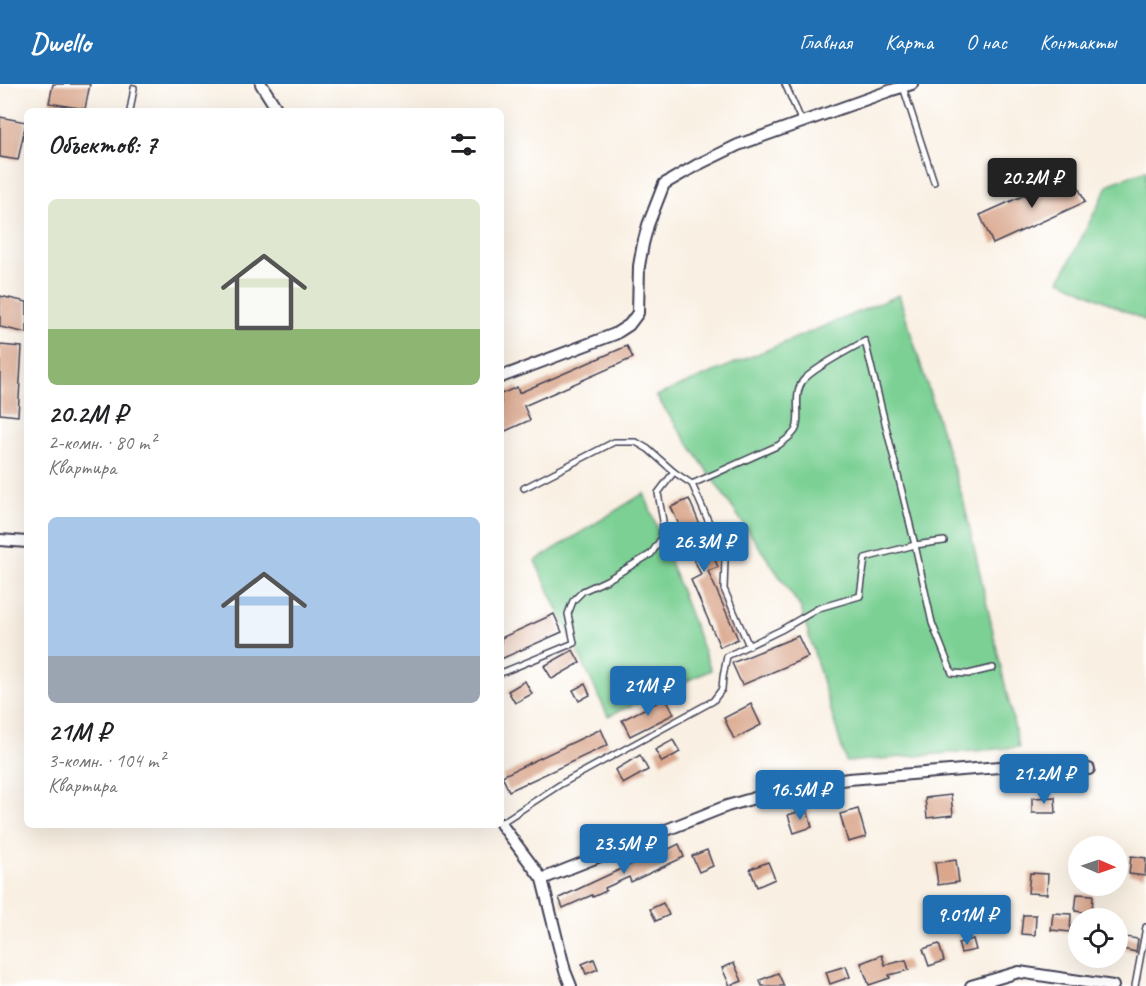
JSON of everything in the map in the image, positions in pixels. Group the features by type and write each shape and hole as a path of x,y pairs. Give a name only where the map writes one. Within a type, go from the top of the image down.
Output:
{"street":[{"path":"261,84 276,108"},
{"path":"504,376 615,334 629,325 638,313 639,266 643,244 664,184 738,145 907,85"},
{"path":"0,540 24,542"},
{"path":"542,879 727,806 796,786 849,779 1026,765 1089,769"},
{"path":"504,828 542,879 570,986"},
{"path":"971,986 1019,972 1113,986"}],"lane":[{"path":"785,84 802,122"},
{"path":"907,85 934,182"},
{"path":"131,108 134,88"},
{"path":"692,484 779,445 791,436 797,428 797,401 800,385 807,376 865,341 932,623 951,673 968,674 993,668"},
{"path":"524,488 614,442 636,442 648,449 674,472 692,484 725,559 724,589 749,646"},
{"path":"504,672 574,643 568,614 573,601 584,591 651,554 661,539 663,521 658,493 674,472"},
{"path":"504,822 561,784 713,701 722,689 727,656 819,609 860,596 865,558 915,545 944,541"},
{"path":"1135,986 1146,927"}],"green space":[{"path":"1146,170 1146,321 1060,280 1109,184"},
{"path":"899,295 964,503 1019,747 846,762 801,608 656,396"},
{"path":"644,493 711,670 608,716 535,561"}],"building":[{"path":"53,84 90,84 85,108 49,103"},
{"path":"0,117 24,122 18,160 0,157"},
{"path":"1072,174 1085,202 993,244 980,215"},
{"path":"0,296 24,301 24,332 0,327"},
{"path":"0,345 22,347 18,416 0,414"},
{"path":"627,346 633,358 524,406 530,420 504,432 504,393 517,387 519,393"},
{"path":"689,499 718,567 708,571 738,639 720,647 691,580 701,575 671,507"},
{"path":"554,614 562,632 504,658 504,637"},
{"path":"798,636 808,657 742,685 732,663"},
{"path":"573,650 580,663 552,679 544,666"},
{"path":"525,681 532,694 515,703 508,691"},
{"path":"585,684 590,695 579,701 573,690"},
{"path":"666,698 674,714 630,736 622,720"},
{"path":"751,704 761,725 734,739 724,718"},
{"path":"601,729 608,745 509,791 504,775"},
{"path":"673,740 680,752 662,762 655,750"},
{"path":"640,755 648,770 623,784 615,770"},
{"path":"951,795 953,815 927,818 925,798"},
{"path":"1055,797 1056,813 1032,813 1032,798"},
{"path":"807,809 812,827 794,833 788,815"},
{"path":"858,809 866,837 848,842 840,814"},
{"path":"679,844 684,857 631,882 629,877 605,888 606,891 563,908 559,898"},
{"path":"707,850 713,866 699,872 692,856"},
{"path":"1131,856 1146,858 1145,876 1129,874"},
{"path":"956,860 959,882 938,885 935,863"},
{"path":"768,862 775,879 757,887 750,869"},
{"path":"1030,873 1048,874 1047,894 1028,893"},
{"path":"1077,896 1093,896 1092,908 1075,908"},
{"path":"663,903 669,915 656,921 650,909"},
{"path":"1053,913 1068,914 1068,932 1051,930"},
{"path":"1023,915 1036,915 1035,935 1021,934"},
{"path":"1128,937 1138,939 1136,952 1128,950"},
{"path":"973,939 976,950 961,953 958,943"},
{"path":"939,944 944,961 929,966 923,949"},
{"path":"882,955 885,965 906,960 909,970 889,975 890,978 869,985 861,963"},
{"path":"594,959 598,969 586,974 582,964"},
{"path":"734,963 742,981 730,986 722,968"},
{"path":"846,966 850,977 830,984 826,972"},
{"path":"778,973 784,986 762,986 760,980"}]}
